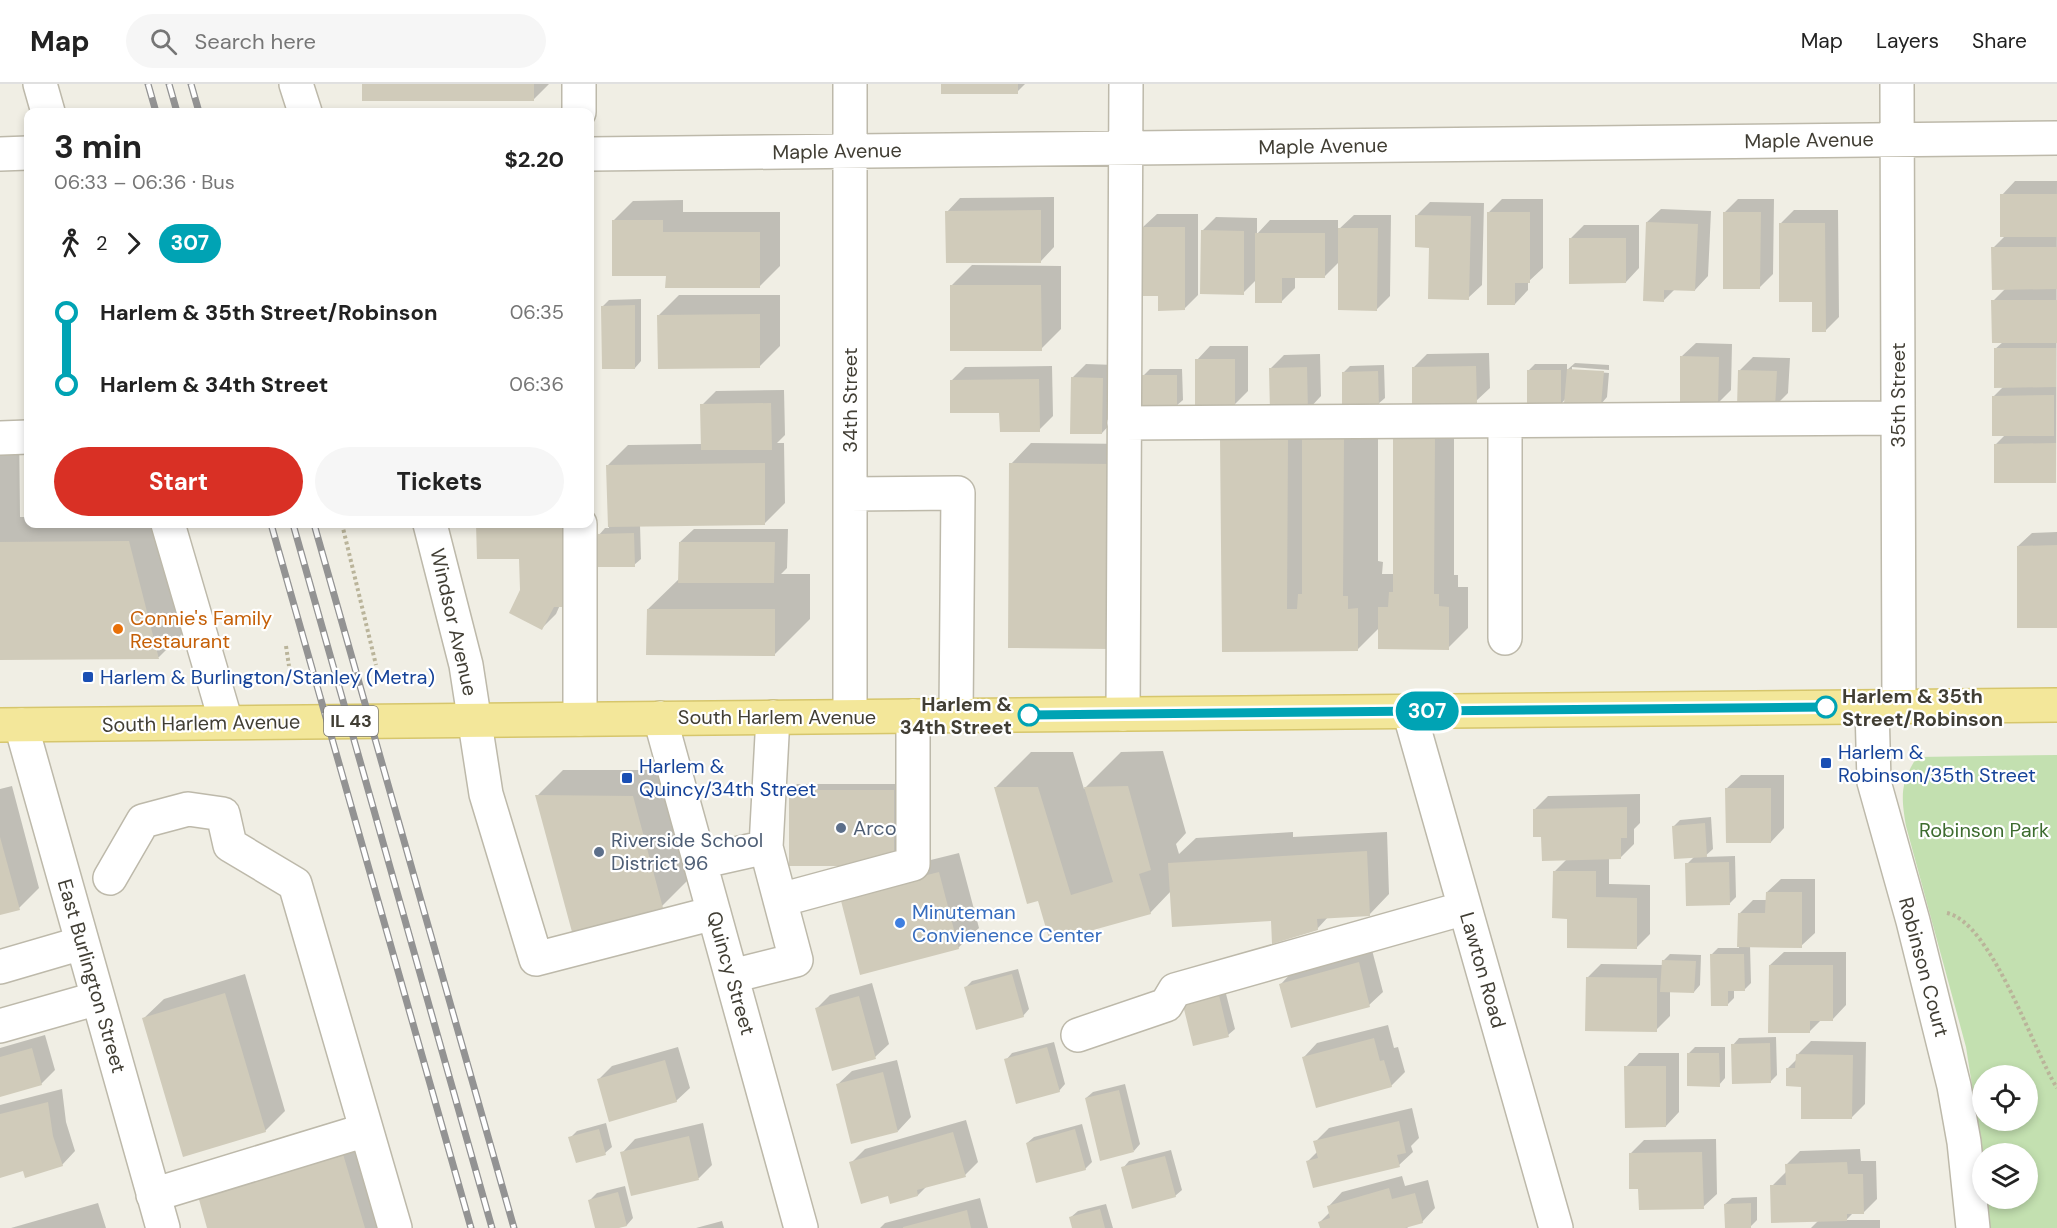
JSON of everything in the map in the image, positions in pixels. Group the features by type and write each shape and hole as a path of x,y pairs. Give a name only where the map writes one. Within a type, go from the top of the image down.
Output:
{"main road":[{"name":"South Harlem Avenue","path":"10,725 2057,705"}],"street":[{"path":"40,84 47,108"},
{"path":"296,84 304,108"},
{"path":"579,84 579,108"},
{"name":"34th Street","path":"850,84 850,717"},
{"path":"1123,714 1126,84"},
{"name":"35th Street","path":"1886,707 1898,418 1897,84"},
{"name":"Maple Avenue","path":"594,154 2057,138"},
{"path":"0,154 24,153"},
{"path":"1124,423 1898,418"},
{"path":"1505,421 1505,638"},
{"path":"0,438 24,437"},
{"path":"850,494 957,493 956,715"},
{"path":"169,528 226,722"},
{"name":"Windsor Avenue","path":"431,528 462,645 476,720 486,794 536,959 714,913"},
{"path":"580,528 580,719"},
{"name":"Robinson Court","path":"1886,707 1874,782 1913,921 1954,1086 1964,1142 1973,1228"},
{"name":"Lawton Road","path":"1409,711 1556,1228"},
{"path":"780,900 913,864 912,716"},
{"path":"732,976 796,960 766,847 773,717"},
{"name":"Quincy Street","path":"660,718 801,1228"},
{"name":"East Burlington Street","path":"10,725 82,943 163,1228"},
{"path":"110,878 143,821 188,809 223,814 230,845 295,884 395,1228"},
{"path":"700,862 766,847"},
{"path":"1078,1035 1166,1005 1175,990 1465,908"},
{"path":"0,967 82,943"},
{"path":"0,1026 98,998"},
{"path":"153,1195 366,1130"}],"path":[{"path":"343,528 376,665"},
{"path":"286,646 289,666"},
{"path":"1913,921 1936,910 1952,914 1982,940 2057,1088"}],"green space":[{"name":"Robinson Park","path":"2057,755 2057,1228 1989,1228 1988,1209 2038,1209 2038,1143 1981,1143 1979,1131 2038,1131 2038,1065 1972,1065 1972,1085 1966,1047 1906,826 1903,790 1911,766 1917,757"}],"building":[{"path":"362,84 534,84 534,101 362,101"},
{"path":"941,84 1018,84 1018,94 941,94"},
{"path":"2000,194 2057,194 2057,237 2000,237"},
{"path":"1041,210 1041,263 946,263 945,211"},
{"path":"1487,212 1530,212 1530,283 1515,283 1515,305 1487,305"},
{"path":"1723,212 1761,212 1760,289 1723,289"},
{"path":"1415,215 1471,216 1469,300 1428,299 1429,248 1415,247"},
{"path":"612,220 663,220 663,232 760,232 760,288 665,288 666,276 612,276"},
{"path":"1646,222 1698,224 1695,291 1664,290 1664,302 1643,301"},
{"path":"1779,223 1825,223 1826,332 1812,332 1812,302 1779,302"},
{"path":"1141,227 1185,227 1185,310 1158,311 1158,296 1141,296"},
{"path":"1338,228 1378,228 1377,311 1338,310"},
{"path":"1201,230 1244,231 1244,295 1200,294"},
{"path":"1255,233 1325,233 1325,278 1282,278 1282,303 1255,303"},
{"path":"1569,238 1626,238 1626,283 1569,284"},
{"path":"1991,247 2057,247 2057,289 1992,290"},
{"path":"950,285 1041,285 1042,351 950,351"},
{"path":"1991,300 2057,300 2057,343 1992,343"},
{"path":"635,305 635,369 602,369 601,306"},
{"path":"760,314 760,368 658,369 657,315"},
{"path":"1994,348 2056,348 2056,387 1994,388"},
{"path":"1680,356 1719,357 1718,405 1680,404"},
{"path":"1195,359 1235,359 1235,406 1195,406"},
{"path":"1476,366 1477,403 1412,404 1412,367"},
{"path":"1307,367 1308,412 1270,412 1269,368"},
{"path":"1567,369 1604,371 1601,406 1564,403"},
{"path":"1527,370 1561,370 1561,405 1527,406"},
{"path":"1738,370 1777,371 1775,408 1737,407"},
{"path":"1378,371 1379,406 1342,407 1342,372"},
{"path":"1142,375 1177,375 1177,408 1142,408"},
{"path":"1071,377 1103,378 1102,434 1070,434"},
{"path":"1039,379 1040,432 1000,432 999,413 950,413 950,380"},
{"path":"2054,395 2054,436 1992,436 1992,396"},
{"path":"771,403 772,450 701,450 700,404"},
{"path":"1393,437 1435,437 1434,594 1439,594 1439,606 1449,607 1449,650 1378,649 1378,607 1388,607 1389,592 1393,592"},
{"path":"1220,438 1288,438 1287,609 1297,609 1298,594 1302,594 1302,439 1344,439 1343,596 1348,596 1348,609 1358,608 1358,651 1222,652"},
{"path":"2056,443 2056,483 1994,483 1994,444"},
{"path":"765,463 765,525 608,527 606,465"},
{"path":"1009,463 1112,464 1111,649 1008,648"},
{"path":"476,528 570,528 573,607 554,607 542,630 509,613 520,590 519,559 477,559"},
{"path":"634,533 635,567 598,567 597,534"},
{"path":"129,541 159,659 0,660 0,542"},
{"path":"679,542 775,542 774,583 678,583"},
{"path":"2057,545 2057,628 2017,628 2017,546"},
{"path":"647,609 775,609 775,656 646,655"},
{"path":"1128,786 1151,870 1139,874 1151,914 1050,942 1038,901 1027,904 994,787 1038,787 1071,895 1113,882 1084,787"},
{"path":"1725,788 1771,788 1771,843 1726,843"},
{"name":"Arco","path":"789,790 894,790 894,866 789,866"},
{"name":"Riverside School District 96","path":"535,795 633,796 663,908 572,932"},
{"path":"1627,807 1627,838 1621,838 1621,859 1542,861 1541,837 1533,837 1533,809"},
{"path":"1705,823 1707,857 1674,859 1672,826"},
{"path":"0,837 20,910 0,915"},
{"path":"1367,851 1370,916 1317,919 1318,930 1272,944 1271,921 1172,927 1168,863"},
{"path":"1729,862 1730,905 1686,906 1685,863"},
{"path":"1553,871 1596,871 1596,897 1637,898 1637,949 1567,948 1567,919 1552,918"},
{"name":"Minuteman Convienence Center","path":"939,872 959,949 860,975 840,897"},
{"path":"1766,892 1802,892 1802,948 1737,947 1738,913 1765,913"},
{"path":"1710,954 1744,954 1745,991 1728,991 1728,1006 1711,1006"},
{"path":"1662,960 1696,961 1694,993 1660,992"},
{"path":"1359,962 1370,1007 1291,1028 1279,984"},
{"path":"1769,965 1833,965 1833,1021 1810,1021 1810,1033 1768,1033"},
{"path":"1012,974 1024,1017 976,1030 964,987"},
{"path":"1586,977 1657,978 1657,1032 1585,1031"},
{"path":"1218,991 1229,1037 1193,1046 1182,1001"},
{"path":"225,993 266,1132 183,1157 142,1018"},
{"path":"859,996 876,1059 832,1071 815,1008"},
{"path":"1374,1038 1380,1061 1384,1060 1392,1087 1316,1108 1302,1057"},
{"path":"1770,1043 1771,1083 1732,1084 1731,1044"},
{"path":"1047,1047 1060,1092 1016,1104 1004,1059"},
{"path":"32,1048 42,1085 0,1097 0,1057"},
{"path":"1687,1053 1719,1053 1720,1087 1687,1086"},
{"path":"1796,1054 1853,1055 1852,1119 1801,1119 1801,1087 1786,1086 1786,1068 1795,1068"},
{"path":"665,1060 677,1102 609,1122 597,1079"},
{"path":"1624,1066 1666,1066 1666,1127 1625,1128"},
{"path":"883,1072 898,1132 851,1144 836,1084"},
{"path":"1119,1090 1134,1152 1100,1161 1085,1098"},
{"path":"48,1102 53,1136 63,1166 25,1178 23,1171 0,1178 0,1114"},
{"path":"1399,1121 1406,1153 1397,1155 1400,1167 1313,1188 1306,1161 1318,1158 1313,1141"},
{"path":"599,1129 606,1155 576,1163 568,1137"},
{"path":"1075,1129 1086,1170 1036,1183 1026,1143"},
{"path":"953,1132 966,1177 917,1190 918,1196 890,1204 888,1196 861,1204 849,1162"},
{"path":"689,1136 699,1180 631,1196 620,1152"},
{"path":"1702,1152 1704,1209 1639,1210 1638,1189 1629,1189 1629,1153"},
{"path":"343,1154 365,1228 207,1228 198,1196"},
{"path":"1165,1156 1176,1197 1132,1209 1121,1167"},
{"path":"1847,1162 1848,1174 1863,1174 1864,1214 1847,1214 1847,1221 1771,1223 1770,1185 1786,1185 1785,1164"},
{"path":"1389,1188 1392,1199 1415,1193 1423,1223 1405,1228 1320,1228 1318,1222 1330,1218 1327,1206"},
{"path":"618,1192 627,1226 595,1228 588,1200"},
{"path":"1751,1203 1751,1228 1725,1228 1724,1204"},
{"path":"1100,1209 1105,1228 1072,1228 1069,1217"},
{"path":"967,1210 971,1228 903,1228 903,1227"}],"railway":[{"path":"148,84 155,108"},
{"path":"169,84 176,108"},
{"path":"191,84 198,108"},
{"path":"272,528 471,1228"},
{"path":"294,528 492,1228"},
{"path":"315,528 514,1228"}],"bus line":[{"name":"307","path":"1029,715 1826,707"}],"place":[{"name":"Connie's Family Restaurant","path":"118,629"},
{"name":"Harlem & Burlington/Stanley (Metra)","path":"88,677"},
{"name":"Harlem & 35th Street/Robinson","path":"1826,707"},
{"name":"Harlem & 34th Street","path":"1029,715"},
{"name":"Harlem & Robinson/35th Street","path":"1826,763"},
{"name":"Harlem & Quincy/34th Street","path":"627,778"},
{"name":"Arco","path":"841,828"},
{"name":"Riverside School District 96","path":"599,852"},
{"name":"Minuteman Convienence Center","path":"900,923"}]}
